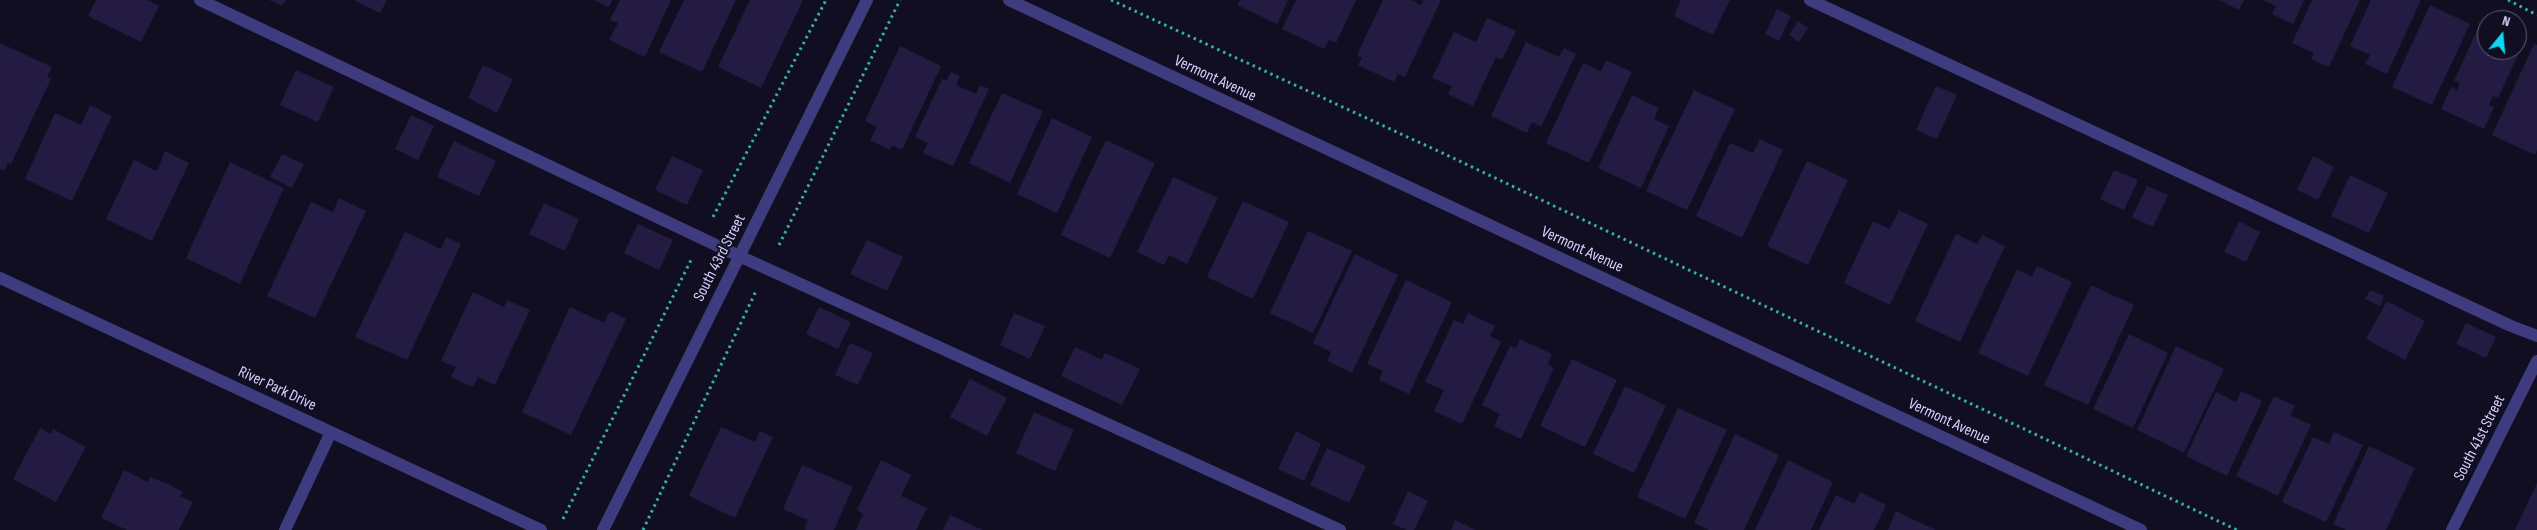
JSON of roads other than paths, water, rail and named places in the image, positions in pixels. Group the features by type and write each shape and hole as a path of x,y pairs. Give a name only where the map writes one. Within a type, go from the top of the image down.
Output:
{"street":[{"path":"200,0 739,256 1340,530"},
{"name":"South 43rd Street","path":"602,530 867,0"},
{"name":"Vermont Avenue","path":"1009,0 2141,530"},
{"path":"1810,0 2511,326 2537,336"},
{"name":"River Park Drive","path":"0,278 541,530"},
{"name":"South 41st Street","path":"2452,530 2537,361"},
{"path":"285,530 332,432"}]}
